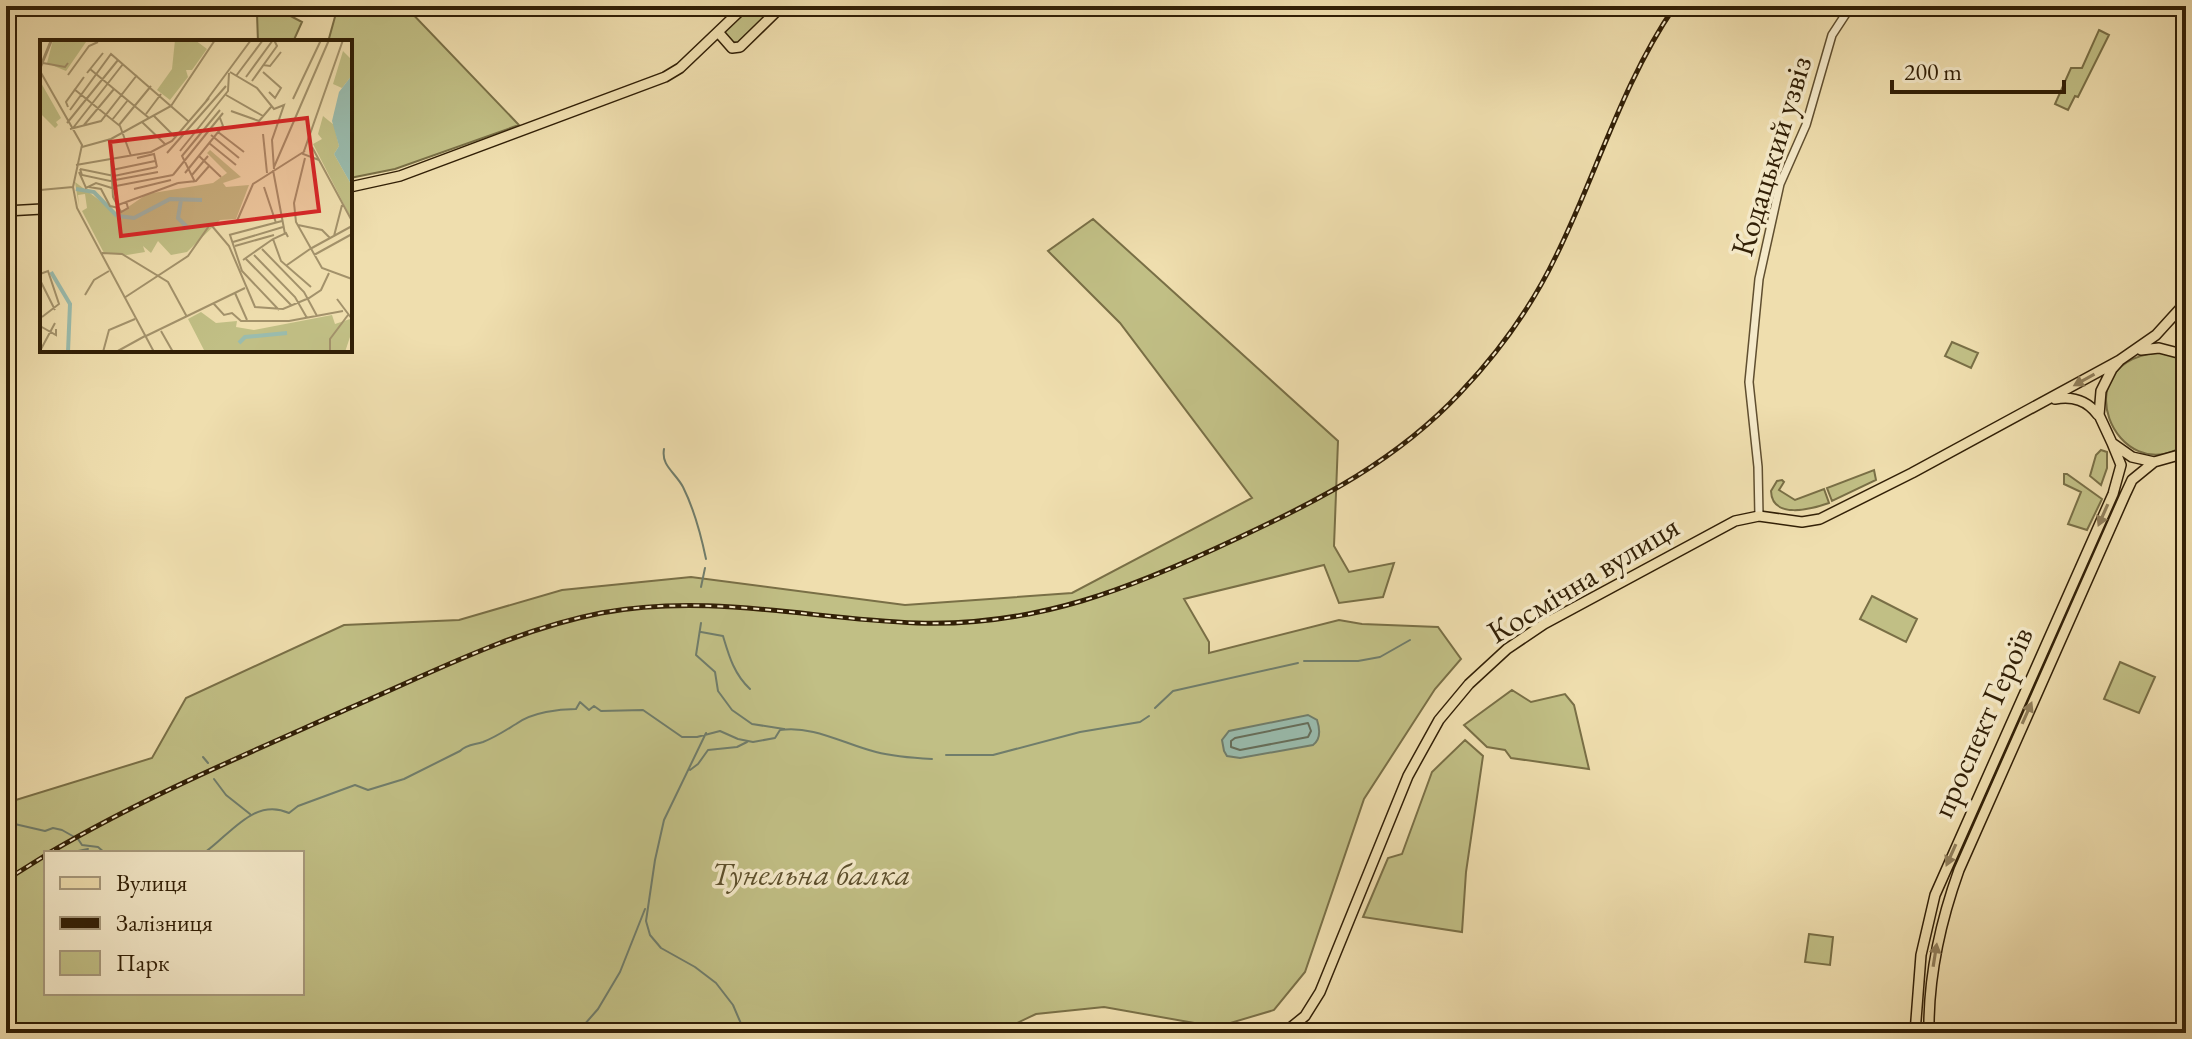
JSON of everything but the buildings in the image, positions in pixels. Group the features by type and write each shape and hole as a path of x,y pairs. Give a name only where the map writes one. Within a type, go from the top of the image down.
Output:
{"main road":[{"path":"352,187 394,179 665,77 680,68 745,6"},
{"path":"718,32 732,48 746,42 782,6"},
{"path":"6,211 40,209"},
{"name":"Космічна вулиця","path":"1284,1033 1305,1016 1316,1000 1408,776 1439,720 1469,684 1507,649 1553,619 1741,519 1759,516 1802,522 1820,519 2120,360 2172,319 2186,302"},
{"path":"2133,352 2159,348 2185,355"},
{"path":"2099,415 2101,391 2120,360"},
{"path":"2048,400 2064,397 2082,401 2099,415"},
{"name":"проспект Героїв","path":"1915,1033 1921,955 1935,895 2119,478 2119,454 2099,415"},
{"path":"2112,443 2132,457 2154,462 2184,452"},
{"name":"проспект Героїв","path":"1929,1033 1931,981 1944,911 1959,870 2132,480 2154,462"},
{"path":"2031,674 2042,679"},
{"path":"1058,1033 1073,1033"}],"street":[{"name":"Кодацький узвіз","path":"1759,516 1758,467 1749,382 1761,267 1780,184 1806,125 1832,35 1851,6"}],"green space":[{"path":"338,6 405,6 519,125 395,169 352,178 352,40 329,40"},
{"path":"750,6 777,6 738,43 732,42 725,30"},
{"path":"285,13 302,22 294,40 258,40 257,14"},
{"path":"2099,30 2109,35 2078,97 2075,96 2068,110 2055,104 2071,68 2082,68"},
{"name":"Тунельна балка","path":"1093,219 1338,441 1334,546 1349,572 1394,563 1383,597 1339,603 1324,565 1184,599 1209,642 1209,653 1339,620 1438,627 1461,659 1435,689 1364,799 1305,972 1274,1010 1217,1027 1104,1007 1036,1014 996,1033 6,1033 6,803 152,758 186,698 344,625 459,620 562,590 691,577 905,605 1072,593 1252,498 1120,323 1048,251"},
{"path":"1952,342 1978,353 1971,368 1945,356"},
{"path":"2164,352 2186,361 2186,444 2161,454 2139,451 2121,438 2109,419 2106,397 2113,376 2132,360"},
{"path":"2101,450 2107,452 2107,468 2101,485 2090,476 2096,455"},
{"path":"1874,470 1876,480 1832,501 1827,488"},
{"path":"2064,474 2102,499 2087,530 2068,524 2081,492 2064,484"},
{"path":"1777,481 1784,482 1779,490 1795,500 1824,489 1829,503 1794,510 1778,506 1771,491"},
{"path":"1872,596 1917,619 1906,642 1860,619"},
{"path":"2120,662 2155,677 2139,713 2104,699"},
{"path":"1512,690 1531,702 1565,694 1574,705 1589,769 1511,758 1505,750 1487,747 1464,725"},
{"path":"1465,740 1483,756 1466,872 1462,932 1363,917 1388,858 1402,854 1432,772"},
{"path":"1809,934 1833,937 1830,965 1805,962"}],"water":[{"path":"1308,715 1317,720 1319,727 1319,737 1313,745 1240,758 1227,756 1224,751 1222,740 1229,731"}],"waterway":[{"path":"664,449 667,465 691,504 706,559"},
{"path":"701,587 705,568"},
{"path":"701,623 696,655 715,672 718,691 732,710 752,724 784,729"},
{"path":"701,632 723,636 736,671 750,689"},
{"path":"1304,661 1358,661 1380,657 1410,640"},
{"path":"1155,708 1173,691 1298,663"},
{"path":"206,851 254,814 276,809 289,813 298,806 355,785 368,790 404,779 523,720 538,714 576,709 580,702 589,710 594,706 601,711 643,710 682,737 720,731 753,742 775,738 780,730 804,730 883,754 932,759"},
{"path":"946,755 993,755 1080,732 1140,722 1149,716"},
{"path":"706,733 664,820 646,921 650,935 661,948 716,983 733,1005 745,1033"},
{"path":"690,770 708,750 737,747 747,742"},
{"path":"203,757 208,763"},
{"path":"214,779 226,795 250,814"},
{"path":"6,822 45,831 53,828 62,830 82,845 98,847 103,851"},
{"path":"78,851 88,849"},
{"path":"577,1033 598,1009 620,972 645,909"}],"railway":[{"path":"53,851 236,758 474,653 569,620 601,613 681,606 720,606 917,623 961,623 1002,618 1043,611 1121,588 1199,556 1298,509 1356,476 1410,439 1460,393 1501,345 1547,275 1625,97 1656,35 1675,6"},
{"path":"6,880 44,856"}]}
